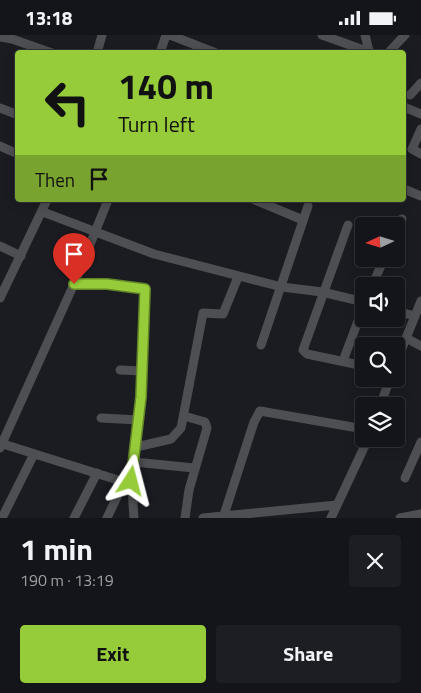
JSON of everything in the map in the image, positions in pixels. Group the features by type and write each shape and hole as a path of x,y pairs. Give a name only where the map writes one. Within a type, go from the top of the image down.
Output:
{"street":[{"path":"98,50 102,35"},
{"path":"161,50 166,35"},
{"path":"170,35 208,50"},
{"path":"322,35 365,50"},
{"path":"365,35 370,50"},
{"path":"391,50 405,35"},
{"path":"0,37 12,39 43,50"},
{"path":"410,95 421,83"},
{"path":"0,108 15,114"},
{"path":"406,108 421,115"},
{"path":"421,129 412,149 421,154"},
{"path":"0,146 15,153"},
{"path":"406,190 421,196"},
{"path":"0,298 46,202"},
{"path":"107,202 74,284 1,445 128,481"},
{"path":"260,202 303,220"},
{"path":"261,345 308,206"},
{"path":"42,212 154,254 238,277 355,301"},
{"path":"348,225 303,350 307,355 355,364"},
{"path":"0,246 20,256"},
{"path":"136,447 171,439 181,428 203,313 223,314 238,277"},
{"path":"74,284 107,284 145,289 139,420 134,463 128,481 107,518"},
{"path":"421,301 406,338 421,346"},
{"path":"405,313 415,316"},
{"path":"343,361 355,327"},
{"path":"120,370 142,371"},
{"path":"219,517 254,422 260,411 355,427"},
{"path":"184,416 207,424 205,439 194,468 185,518"},
{"path":"101,418 139,420"},
{"path":"405,478 421,442"},
{"path":"331,518 364,447"},
{"path":"2,518 34,454"},
{"path":"134,463 194,468"},
{"path":"74,518 97,473"},
{"path":"128,481 134,518"},
{"path":"203,518 337,505"},
{"path":"400,518 421,514"}],"route":[{"path":"74,284 107,284 142,287 145,289 141,397 131,481"}]}
